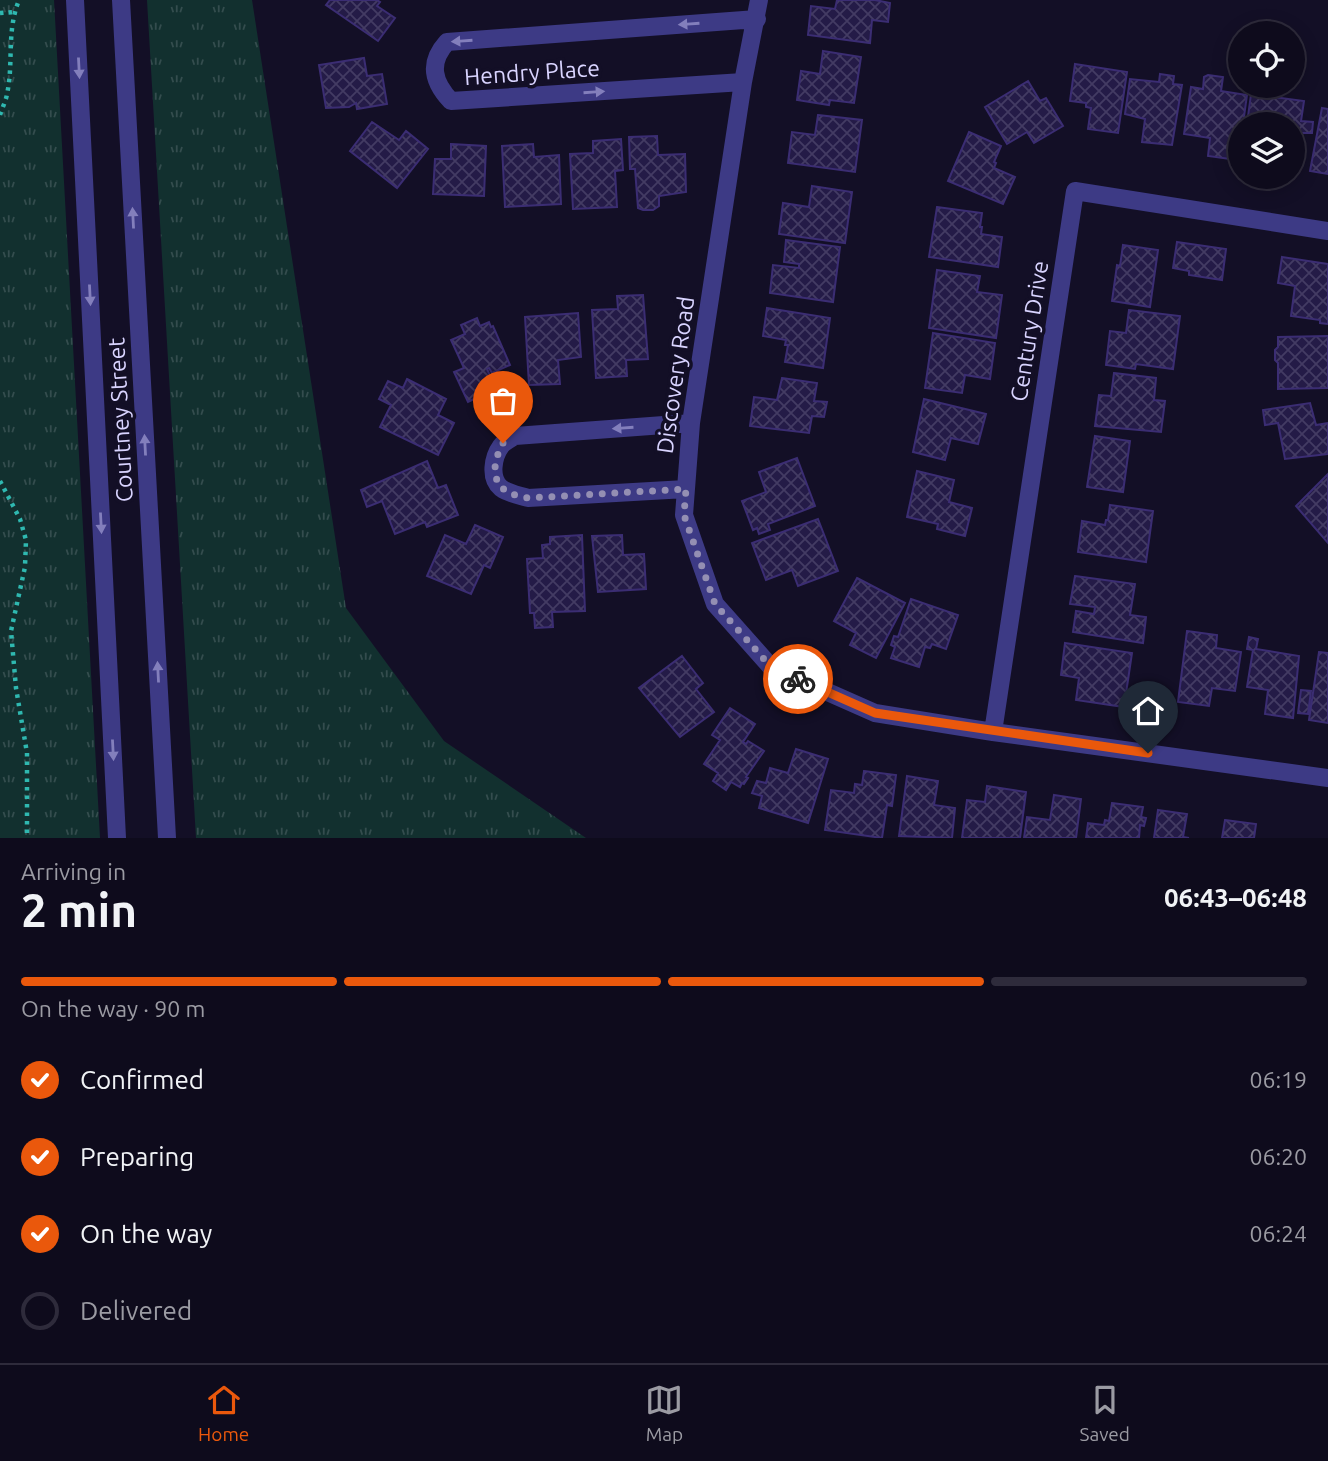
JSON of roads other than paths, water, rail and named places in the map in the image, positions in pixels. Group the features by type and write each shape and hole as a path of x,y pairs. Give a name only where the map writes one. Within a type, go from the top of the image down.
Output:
{"street":[{"name":"Courtney Street","path":"75,0 117,838"},
{"name":"Courtney Street","path":"121,0 167,838"},
{"name":"Discovery Road","path":"759,0 743,82 691,423 684,515 715,604 771,667 875,713 1328,778"},
{"name":"Hendry Place","path":"743,82 451,102 438,87 435,70 437,53 447,42 757,19"},
{"name":"Century Drive","path":"993,732 1075,191 1328,231"},
{"path":"686,489 528,498 511,494 499,486 494,473 495,458 503,443 515,436 691,423"}]}
